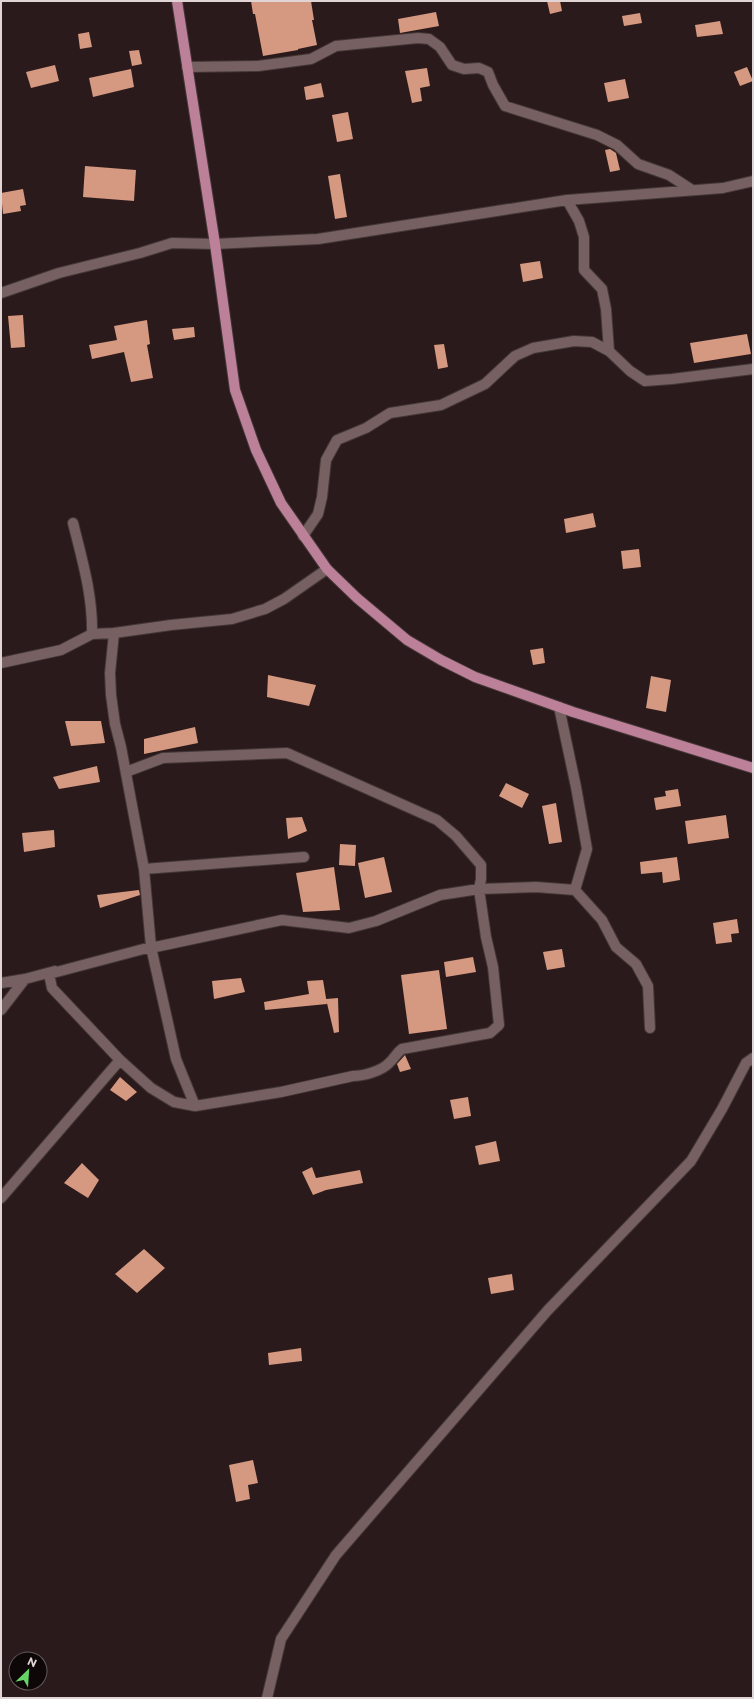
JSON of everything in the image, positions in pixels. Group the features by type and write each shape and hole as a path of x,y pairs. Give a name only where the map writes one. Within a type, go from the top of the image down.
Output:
{"main road":[{"path":"177,1 215,244 235,390 256,450 281,503 327,569 356,598 407,640 441,660 475,677 558,707 753,768"}],"street":[{"path":"188,67 258,66 311,59 336,46 418,38 429,39 440,47 452,65 464,69 479,68 488,72 493,85 505,106 597,135 617,145 638,164 669,175 692,190"},
{"path":"1,293 59,273 140,253 172,243 215,244 318,239 567,200 723,188 753,181"},
{"path":"567,200 579,221 584,237 584,270 602,288 606,309 609,351"},
{"path":"303,536 318,514 322,497 326,460 337,440 366,428 390,413 441,405 485,384 515,356 533,348 574,341 592,342 609,351 630,371 644,380 672,379 753,369"},
{"path":"73,523 89,590 92,634"},
{"path":"1,663 61,650 92,634 171,624 232,619 265,609 284,599 327,569"},
{"path":"114,632 110,673 111,695 115,724 126,772 144,869 149,906 151,947 176,1059 195,1106"},
{"path":"558,707 576,787 587,849 575,890"},
{"path":"126,772 163,758 287,753 437,820 456,836 481,864 479,889 486,937 494,967 499,1025 490,1033 402,1049 396,1053 389,1064 365,1075 353,1076 281,1092 195,1106 174,1102 151,1088 120,1060 52,988 49,974 151,947"},
{"path":"144,869 304,857"},
{"path":"1,983 25,979 151,947 282,920 349,928 376,921 440,895 479,889 536,887 575,890 602,920 616,947 636,964 648,986 650,1028"},
{"path":"1,1010 25,979"},
{"path":"267,1698 281,1639 336,1555 548,1310 691,1161 722,1109 746,1064 753,1058"},
{"path":"1,1198 120,1060"}],"building":[{"path":"251,1 311,1 314,20 312,20 317,45 263,56"},
{"path":"547,1 560,1 562,11 550,14"},
{"path":"436,12 439,26 400,33 398,19"},
{"path":"640,13 642,23 624,26 622,16"},
{"path":"720,21 723,34 697,37 695,25"},
{"path":"89,32 92,47 80,49 78,34"},
{"path":"139,50 142,64 132,66 129,51"},
{"path":"55,65 59,81 31,88 26,72"},
{"path":"747,67 753,81 740,86 734,72"},
{"path":"427,68 430,86 420,88 422,101 412,103 405,71"},
{"path":"131,69 134,87 93,97 89,78"},
{"path":"625,79 629,98 608,102 604,83"},
{"path":"321,83 324,97 306,100 304,87"},
{"path":"348,112 353,139 337,142 332,115"},
{"path":"610,149 616,153 620,170 610,172 605,150"},
{"path":"85,166 136,170 134,201 83,197"},
{"path":"340,174 347,217 335,219 328,176"},
{"path":"23,189 26,205 20,206 21,211 3,214 1,193"},
{"path":"540,261 543,278 523,282 520,264"},
{"path":"23,315 25,347 11,348 8,316"},
{"path":"147,320 150,344 147,345 153,378 131,382 124,352 92,359 89,345 117,340 114,326"},
{"path":"194,327 195,337 174,340 172,329"},
{"path":"747,334 751,354 694,363 690,343"},
{"path":"444,344 448,367 438,369 434,345"},
{"path":"593,513 596,527 566,533 564,519"},
{"path":"639,549 641,567 623,569 621,551"},
{"path":"543,648 545,663 533,665 530,650"},
{"path":"268,675 316,685 309,706 267,697"},
{"path":"651,676 671,680 666,712 646,708"},
{"path":"65,721 101,721 105,743 71,746"},
{"path":"195,727 198,743 144,754 144,739"},
{"path":"97,766 100,782 59,789 53,777"},
{"path":"506,783 529,794 522,808 499,796"},
{"path":"678,789 681,806 656,810 654,798 666,796 665,791"},
{"path":"556,803 562,842 549,844 542,806"},
{"path":"726,815 729,838 688,844 685,821"},
{"path":"302,817 307,831 288,839 286,818"},
{"path":"54,830 55,847 24,852 22,833"},
{"path":"340,844 356,845 355,866 339,865"},
{"path":"384,857 392,892 365,898 358,863"},
{"path":"677,857 680,880 663,883 662,872 641,874 640,862"},
{"path":"334,867 340,910 303,912 296,873"},
{"path":"139,890 140,895 100,908 97,895"},
{"path":"737,919 739,933 731,934 732,942 716,944 713,923"},
{"path":"562,949 565,967 547,970 543,952"},
{"path":"473,957 476,972 446,977 444,962"},
{"path":"439,970 447,1029 409,1034 401,975"},
{"path":"241,978 245,992 214,999 212,981"},
{"path":"323,980 327,1004 265,1010 264,1002 309,994 307,981"},
{"path":"338,998 339,1032 334,1033 326,999"},
{"path":"405,1055 411,1069 400,1072 397,1064"},
{"path":"120,1077 137,1092 126,1101 110,1090"},
{"path":"468,1097 471,1116 454,1119 450,1100"},
{"path":"496,1141 500,1161 479,1165 475,1146"},
{"path":"82,1163 99,1180 88,1198 64,1183"},
{"path":"312,1167 316,1178 360,1170 363,1183 326,1190 313,1195 302,1172"},
{"path":"144,1249 165,1268 137,1293 115,1274"},
{"path":"512,1274 514,1290 491,1294 488,1278"},
{"path":"301,1348 302,1361 269,1365 268,1353"},
{"path":"253,1460 258,1483 248,1485 250,1499 236,1502 229,1465"}]}
